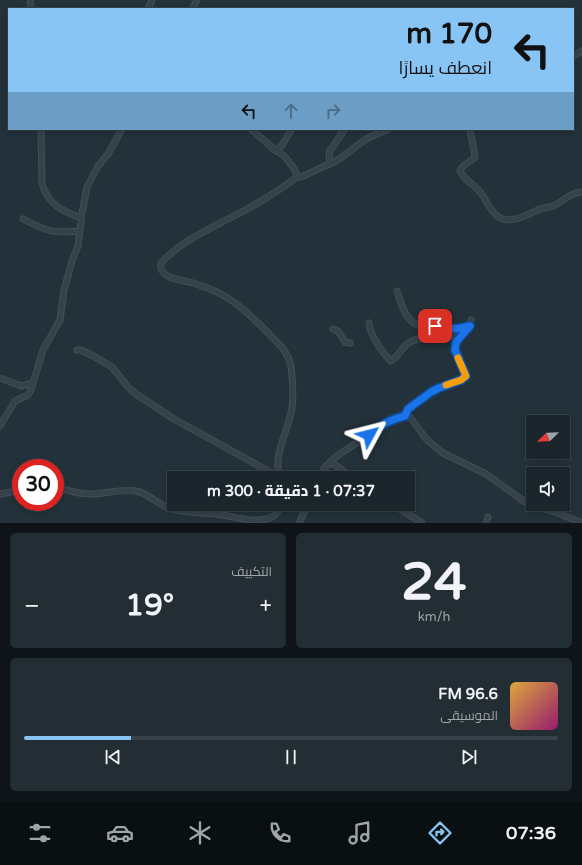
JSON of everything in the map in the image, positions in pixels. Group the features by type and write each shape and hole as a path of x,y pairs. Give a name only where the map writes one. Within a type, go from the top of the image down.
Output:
{"street":[{"path":"41,130 42,184 44,192 49,200 64,212 81,218"},
{"path":"0,426 15,401 30,393 43,350 60,320 64,290 78,246 84,197 98,166 108,154 121,130"},
{"path":"252,130 276,151 280,152 294,168 297,173 297,177"},
{"path":"276,151 282,145 291,130"},
{"path":"330,163 329,152 344,130"},
{"path":"77,350 81,350 112,367 128,387 136,394 174,420 280,478 277,472 279,455 291,414 293,400 289,361 286,352 264,329 230,300 213,290 168,276 160,266 162,261 198,234 259,203 297,177 301,177 344,156 366,139 386,130"},
{"path":"470,130 475,157 472,161 463,166 460,171 462,176 480,191 492,211 501,218 510,220 524,216 540,209 554,206 572,194 582,192"},
{"path":"23,219 43,230 55,232 80,231"},
{"path":"397,291 404,312 412,322 418,326 435,326 456,329 470,323 456,342 455,350 466,376 461,380 431,392 408,409 405,416"},
{"path":"369,323 369,327 379,346 391,361 406,345 412,342 432,337 449,338 459,328"},
{"path":"333,330 338,331 345,342 350,343"},
{"path":"0,378 21,386 33,383"},
{"path":"322,471 344,451 369,435 381,425 391,419 405,416 410,417 428,440 438,449 491,477 529,505 558,513 582,523"},
{"path":"331,462 344,471"},
{"path":"64,490 85,494 103,494 131,490 137,491 172,509 185,512 218,514 248,519 259,520 271,518 278,511"},
{"path":"0,494 12,492"},
{"path":"211,511 218,514"},
{"path":"299,523 305,511"},
{"path":"403,511 422,523"},
{"path":"486,523 488,517"},
{"path":"248,519 254,523"}],"slow traffic":[{"path":"446,385 461,380 466,376 458,358"}],"route":[{"path":"369,435 391,419 405,416 408,409 431,392 461,380 466,376 455,350 456,342 470,326 456,329 435,326"}]}
